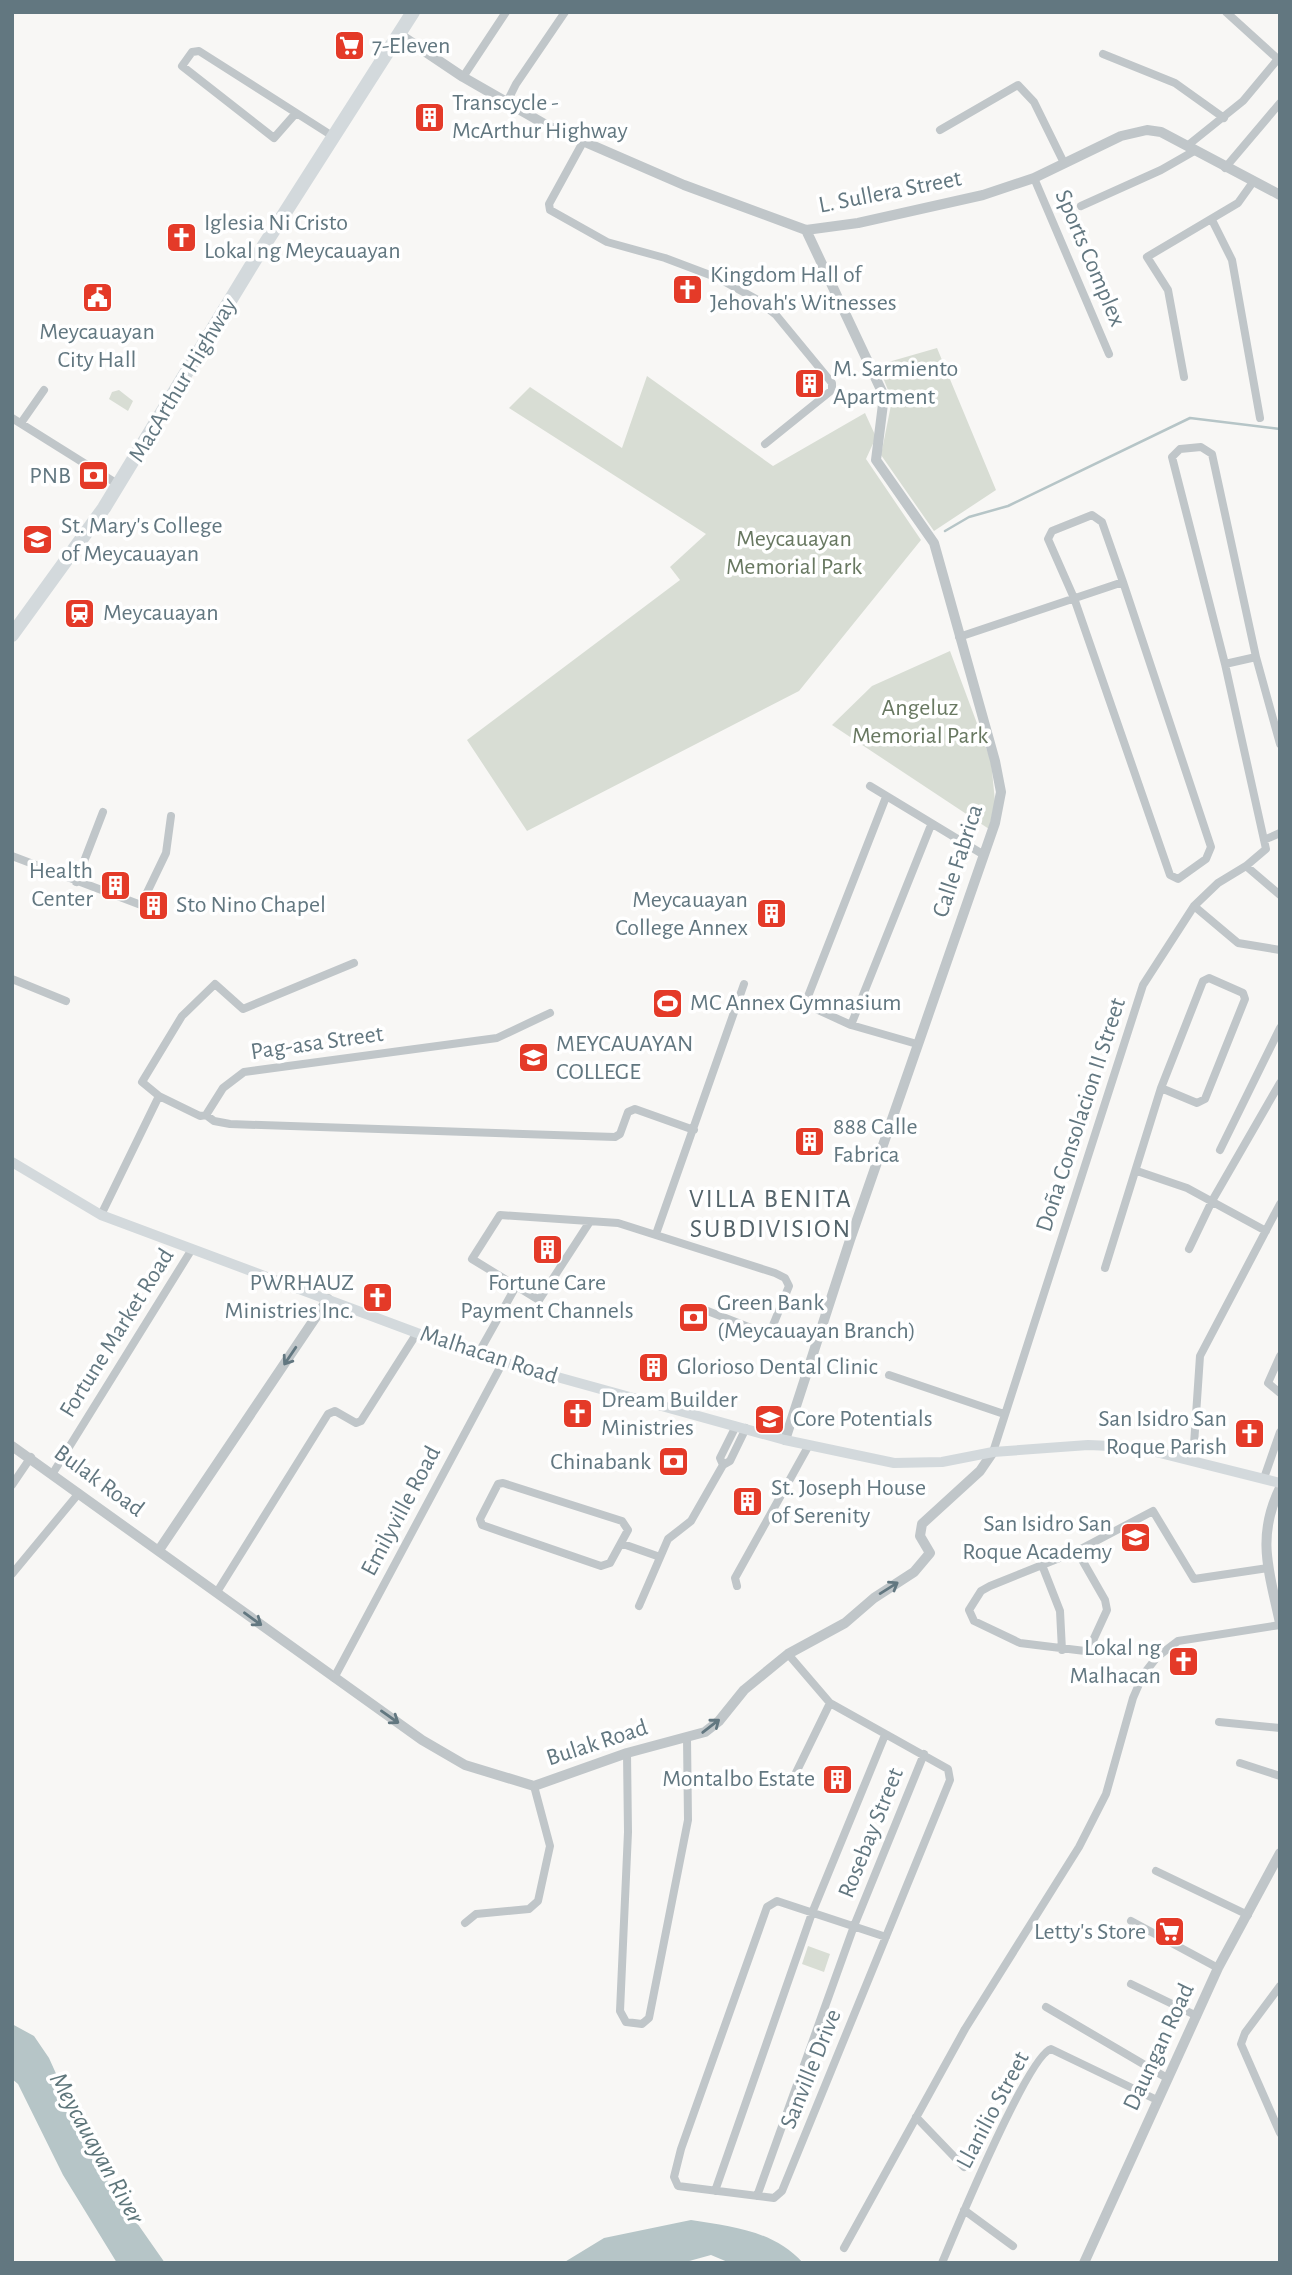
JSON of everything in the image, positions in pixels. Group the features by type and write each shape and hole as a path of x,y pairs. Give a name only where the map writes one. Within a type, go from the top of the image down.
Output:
{"highway":[{"name":"MacArthur Highway","path":"12,635 120,485 413,12"}],"main road":[{"name":"Malhacan Road","path":"12,1161 101,1215 417,1332 503,1362 785,1440 894,1463 942,1462 993,1452 1088,1444 1136,1447 1193,1459 1264,1478 1280,1485"}],"street":[{"path":"463,77 506,12"},
{"path":"507,102 565,12"},
{"path":"1081,206 1161,170 1192,148 1242,101 1279,60 1226,12"},
{"name":"L. Sullera Street","path":"399,34 463,77 583,142 767,218 807,230 858,223 983,195 1034,178 1121,136 1147,130 1160,132 1280,195"},
{"path":"296,113 274,138 181,66 192,51 199,51 334,137"},
{"path":"1103,54 1175,83 1224,118"},
{"path":"940,130 1018,85 1034,102 1064,163"},
{"path":"1225,167 1280,103"},
{"path":"583,142 549,204 550,210 607,242 665,258 718,278 756,299 776,315 832,383 832,390 765,444"},
{"name":"Sports Complex","path":"1034,178 1109,354"},
{"path":"1184,377 1168,290 1147,257 1238,203 1252,182"},
{"path":"1212,220 1232,260 1260,418"},
{"name":"Calle Fabrica","path":"785,1440 917,1044 998,815 999,778 934,543 876,460 884,396 807,230"},
{"path":"21,423 44,390"},
{"path":"12,418 120,485"},
{"path":"1280,744 1256,657 1212,454 1201,447 1180,449 1172,457 1225,664 1266,849 1247,866 1280,895"},
{"path":"1091,515 1102,522 1124,582 1212,847 1206,859 1178,879 1170,875 1074,598 1049,535 1091,515"},
{"path":"959,637 1124,582"},
{"path":"1225,664 1256,657"},
{"path":"870,786 984,855"},
{"path":"886,797 805,1000 807,1007 851,1025 917,1044"},
{"path":"76,882 103,812"},
{"path":"12,856 136,904 145,902 166,853 171,816"},
{"path":"851,1025 931,825"},
{"path":"1264,840 1280,833"},
{"name":"Doña Consolacion II Street","path":"993,1452 1143,985 1194,906 1218,883 1247,866"},
{"path":"1194,906 1238,943 1280,950"},
{"path":"354,963 243,1009 215,984 182,1016 142,1082 159,1096 200,1116 206,1115 214,1122 230,1124 615,1137 620,1134 628,1112 635,1109 694,1130"},
{"path":"12,979 66,1001"},
{"path":"1105,1268 1161,1088 1205,979 1243,993 1245,999 1205,1099 1197,1103 1161,1088"},
{"path":"656,1234 744,984"},
{"name":"Pag-asa Street","path":"206,1115 232,1078 244,1072 497,1038 550,1013"},
{"path":"1220,1150 1280,1028"},
{"path":"1189,1249 1212,1201 1280,1083"},
{"path":"101,1215 159,1096"},
{"path":"1137,1171 1187,1188 1266,1231"},
{"path":"1193,1459 1200,1356 1280,1204"},
{"path":"589,1223 540,1299 515,1288 472,1259 495,1219 510,1214 589,1223 618,1223 775,1273 785,1279 789,1286 769,1335 705,1310"},
{"name":"Fortune Market Road","path":"53,1473 192,1249"},
{"path":"478,1354 515,1288"},
{"path":"159,1550 328,1299"},
{"path":"216,1592 327,1415 335,1411 356,1423 362,1421 417,1332"},
{"path":"1280,1356 1268,1383 1280,1393"},
{"name":"Emilyville Road","path":"334,1678 503,1362"},
{"path":"889,1375 1004,1414"},
{"path":"639,1606 668,1539 696,1515 723,1465 730,1461 741,1427"},
{"path":"1264,1478 1280,1433"},
{"path":"737,1586 735,1578 809,1445"},
{"name":"Bulak Road","path":"12,1447 53,1473 334,1678 465,1765 534,1786 626,1753 705,1732 719,1721 744,1690 788,1654 845,1623 874,1598 924,1564 930,1553 920,1536 922,1524 980,1471 993,1452"},
{"path":"12,1485 30,1457"},
{"path":"503,1483 622,1521 628,1530 622,1544 610,1563 601,1566 482,1525 480,1519 498,1484 503,1483"},
{"path":"844,2248 965,2029 1079,1847 1106,1794 1133,1698 1143,1675 1157,1657 1178,1641 1280,1624 1269,1569 1265,1530 1269,1509 1280,1485"},
{"path":"12,1574 79,1493"},
{"path":"1077,1551 1105,1600 1107,1610 1090,1647 1080,1652 1020,1643 974,1621 969,1610 981,1591 1077,1551 1153,1511 1194,1579 1269,1569"},
{"path":"622,1544 660,1557"},
{"path":"1042,1565 1060,1611 1062,1650"},
{"name":"Sanville Drive","path":"788,1654 830,1703 948,1769 950,1780 782,2191 774,2198 678,2186 674,2177 767,1907 777,1901 812,1913"},
{"path":"790,1785 830,1703"},
{"path":"1219,1722 1280,1728"},
{"path":"715,2191 812,1913 885,1735"},
{"path":"626,1753 628,1832 620,2011 626,2022 642,2024 649,2018 688,1820 687,1738"},
{"name":"Rosebay Street","path":"757,2196 854,1926 923,1754"},
{"path":"1240,1763 1280,1776"},
{"path":"465,1923 476,1914 529,1909 538,1901 550,1846 534,1786"},
{"name":"Daungan Road","path":"1084,2263 1218,1968 1280,1853"},
{"path":"1156,1871 1248,1915"},
{"path":"812,1913 886,1937"},
{"path":"1131,1921 1218,1968"},
{"path":"1132,1983 1197,2016"},
{"path":"1279,2128 1241,2044 1280,1986"},
{"path":"1046,2007 1167,2078"},
{"name":"Llanilio Street","path":"942,2263 1021,2090 1048,2049 1157,2100"},
{"path":"916,2118 964,2167"},
{"path":"964,2210 1013,2246"}],"green space":[{"path":"937,348 996,490 934,531 881,455 892,400 878,365"},
{"name":"Meycauayan Memorial Park","path":"647,376 773,466 865,413 876,437 866,459 921,540 799,691 527,831 467,740 680,580 670,567 706,534 509,408 530,387 622,448"},
{"path":"119,390 133,401 128,411 109,399 112,392"},
{"name":"Angeluz Memorial Park","path":"950,651 991,761 995,801 989,829 832,725 872,686"},
{"path":"808,1946 830,1954 824,1972 802,1964"}],"shaded area":[{"path":"12,2024 34,2036 49,2058 80,2127 86,2150 165,2263 117,2263 63,2175 18,2084 12,2079"},
{"path":"691,2220 737,2228 765,2237 779,2243 803,2263 730,2263 711,2255 682,2263 563,2263 604,2238"}],"waterway":[{"path":"945,531 969,517 1008,506 1190,418 1280,429"}],"place":[{"name":"7-Eleven","path":"349,46"},
{"name":"Transcycle - McArthur Highway","path":"429,117"},
{"name":"Iglesia Ni Cristo Lokal ng Meycauayan","path":"181,237"},
{"name":"Kingdom Hall of Jehovah's Witnesses","path":"687,289"},
{"name":"Meycauayan City Hall","path":"97,298"},
{"name":"M. Sarmiento Apartment","path":"810,383"},
{"name":"PNB","path":"94,476"},
{"name":"St. Mary's College of Meycauayan","path":"38,540"},
{"name":"Meycauayan","path":"80,613"},
{"name":"Health Center","path":"116,885"},
{"name":"Sto Nino Chapel","path":"153,905"},
{"name":"Meycauayan College Annex","path":"771,914"},
{"name":"MC Annex Gymnasium","path":"667,1003"},
{"name":"MEYCAUAYAN COLLEGE","path":"533,1058"},
{"name":"888 Calle Fabrica","path":"810,1141"},
{"name":"Fortune Care Payment Channels","path":"547,1249"},
{"name":"PWRHAUZ Ministries Inc.","path":"377,1297"},
{"name":"Green Bank (Meycauayan Branch)","path":"694,1317"},
{"name":"Glorioso Dental Clinic","path":"654,1367"},
{"name":"Dream Builder Ministries","path":"578,1414"},
{"name":"Core Potentials","path":"770,1419"},
{"name":"San Isidro San Roque Parish","path":"1250,1433"},
{"name":"Chinabank","path":"674,1462"},
{"name":"St. Joseph House of Serenity","path":"748,1502"},
{"name":"San Isidro San Roque Academy","path":"1135,1538"},
{"name":"Lokal ng Malhacan","path":"1184,1662"},
{"name":"Montalbo Estate","path":"838,1779"},
{"name":"Letty's Store","path":"1169,1932"}],"district":[{"name":"VILLA BENITA SUBDIVISION","path":"771,1214"}],"water label":[{"name":"Meycauayan River","path":"97,2148"}]}
